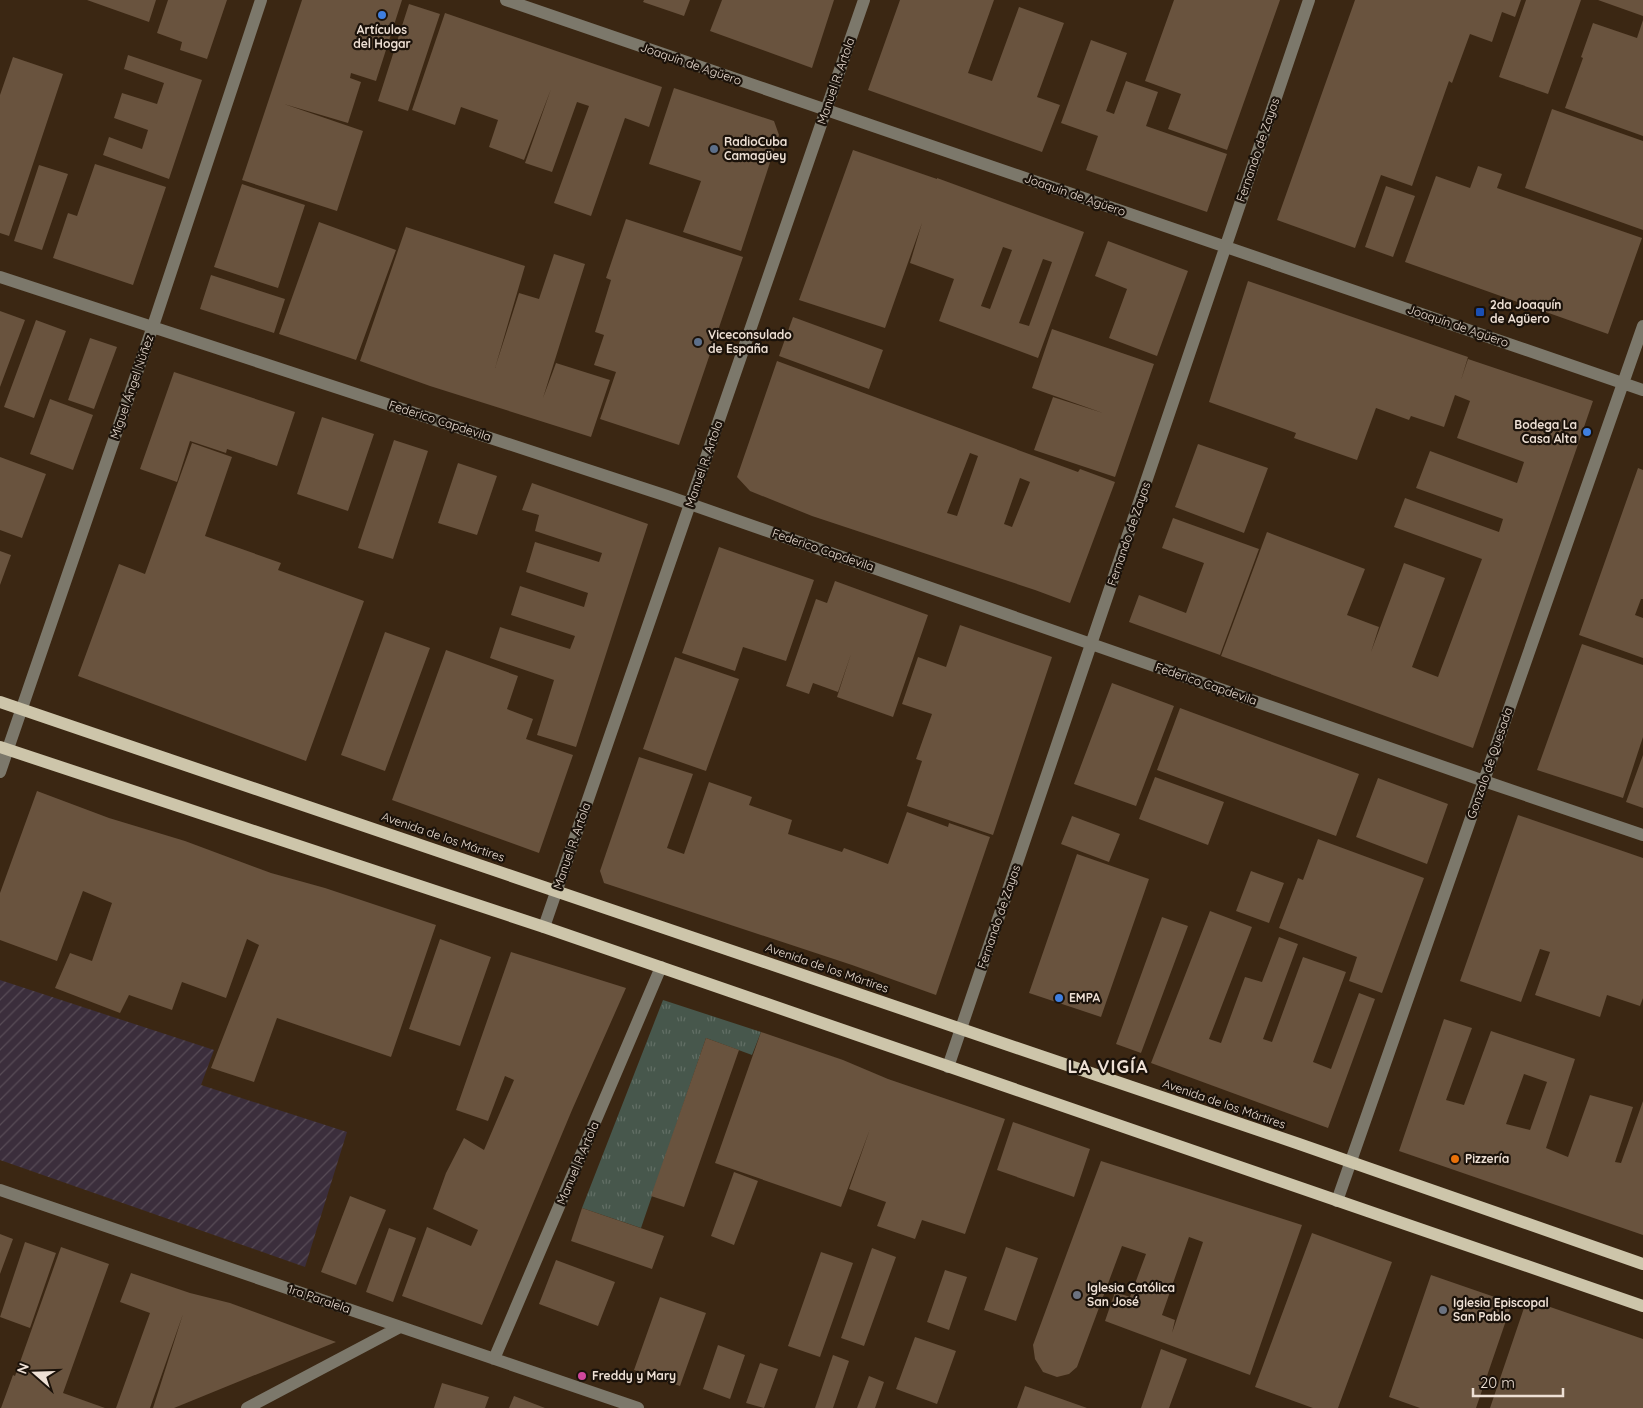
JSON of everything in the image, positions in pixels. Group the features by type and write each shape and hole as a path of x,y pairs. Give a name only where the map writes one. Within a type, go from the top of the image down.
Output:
{"main road":[{"name":"Avenida de los Mártires","path":"0,702 558,890 1643,1264"},
{"path":"4,748 544,927 1643,1306"}],"street":[{"name":"Miguel Ángel Núñez","path":"0,772 4,748 21,709 153,326 261,0"},
{"name":"Joaquín de Agüero","path":"506,0 1643,390"},
{"name":"Manuel R. Artola","path":"544,927 864,0"},
{"name":"Fernando de Zayas","path":"948,1067 1309,0"},
{"name":"Federico Capdevila","path":"0,277 690,504 1643,835"},
{"name":"Gonzalo de Quesada","path":"1337,1201 1643,326"},
{"name":"Manuel R Artola","path":"494,1359 661,967"},
{"name":"1ra Paralela","path":"0,1190 638,1408"},
{"path":"247,1408 400,1327"}],"shaded area":[{"path":"0,980 214,1050 201,1085 347,1132 305,1267 0,1160"}],"green space":[{"path":"663,1000 761,1032 752,1055 706,1038 641,1228 582,1208"}],"building":[{"path":"87,0 156,0 149,22"},
{"path":"168,0 227,0 207,59 180,50 182,42 157,33"},
{"path":"302,0 402,0 376,81 351,73 350,78 361,82 348,123 284,104 363,131 337,211 242,180"},
{"path":"644,0 690,0 684,16 643,2"},
{"path":"722,0 834,0 812,68 710,31"},
{"path":"900,0 994,0 968,73 992,81 1019,7 1064,23 1037,97 1060,105 1042,152 868,90"},
{"path":"1174,0 1280,0 1227,150 1168,129 1181,94 1145,81"},
{"path":"1355,0 1521,0 1515,17 1502,12 1492,42 1470,34 1452,83 1449,81 1412,186 1381,175 1355,248 1277,220"},
{"path":"1526,0 1581,0 1548,94 1499,77"},
{"path":"1598,0 1643,0 1643,16"},
{"path":"409,4 440,14 408,111 378,101"},
{"path":"445,13 662,87 649,127 625,118 591,216 554,203 589,106 577,102 552,172 525,163 551,89 524,160 489,147 498,120 461,107 455,125 412,110"},
{"path":"1643,20 1643,136 1565,108 1593,23 1637,38"},
{"path":"1091,40 1127,53 1106,111 1114,114 1126,81 1158,92 1146,126 1227,154 1207,212 1086,170 1098,136 1061,123"},
{"path":"128,55 202,80 169,179 103,155 109,137 142,149 148,130 114,118 122,93 157,104 164,83 124,69"},
{"path":"13,57 63,74 9,236 0,233 0,95"},
{"name":"RadioCuba Camagüey","path":"674,88 774,121 779,135 741,251 683,232 701,181 649,164"},
{"path":"1552,109 1643,141 1643,230 1525,188"},
{"path":"853,150 937,178 1084,232 1038,358 939,321 954,279 910,263 922,223 885,328 799,300","holes":["1003,247 1012,250 990,309 981,306","1043,259 1052,262 1029,326 1019,323"]},
{"path":"95,164 166,187 133,285 53,258 68,213 77,216"},
{"path":"39,165 68,174 42,250 14,241"},
{"path":"1478,166 1502,174 1497,188 1642,238 1608,334 1405,262 1436,176 1470,188"},
{"path":"242,184 305,205 278,288 214,267"},
{"path":"1386,186 1415,196 1393,257 1365,247"},
{"path":"626,219 743,257 679,445 600,419 616,372 594,365 604,335 595,332 611,280 606,278"},
{"path":"319,222 396,250 356,360 279,334"},
{"path":"406,227 525,266 495,368 519,293 539,299 554,254 585,264 543,398 556,363 610,380 591,437 430,386 360,361"},
{"path":"1108,241 1188,271 1157,356 1109,338 1127,289 1095,276"},
{"path":"211,275 285,299 274,333 200,309"},
{"path":"1248,281 1468,357 1461,380 1468,359 1593,401 1473,748 1221,656 1267,532 1365,569 1347,615 1379,627 1371,652 1404,563 1445,578 1412,667 1438,677 1482,559 1394,527 1405,498 1499,532 1503,519 1416,488 1430,451 1517,483 1524,462 1457,438 1470,401 1455,395 1444,427 1411,416 1409,420 1376,408 1357,460 1294,438 1296,433 1209,402"},
{"path":"0,311 25,320 0,387"},
{"path":"793,317 883,350 869,389 779,356"},
{"path":"36,320 66,331 34,418 4,407"},
{"path":"1052,329 1154,364 1115,477 1034,450 1053,397 1103,413 1032,388"},
{"path":"90,338 117,347 94,409 68,400"},
{"path":"777,361 1078,472 1080,469 1115,482 1070,603 812,516 750,491 737,477","holes":["970,453 978,456 957,516 947,513","1020,478 1030,482 1012,527 1004,524"]},
{"path":"174,372 295,412 277,466 227,449 226,453 190,441 177,482 140,469"},
{"path":"50,399 93,415 73,470 30,454"},
{"path":"322,417 374,434 348,511 297,494"},
{"path":"394,440 428,451 393,559 358,548"},
{"path":"192,443 232,457 205,536 281,563 278,570 364,601 306,761 78,676 119,564 145,574"},
{"path":"1198,444 1268,468 1244,533 1175,507"},
{"path":"0,457 46,474 22,538 0,530"},
{"path":"458,463 497,476 477,535 438,523"},
{"path":"1638,468 1643,470 1643,599 1641,599 1635,615 1643,618 1643,658 1579,635"},
{"path":"532,483 648,524 576,747 537,735 554,680 490,658 500,627 570,649 575,636 511,615 520,586 584,607 588,593 526,572 535,542 599,562 602,553 535,531 539,515 522,510"},
{"path":"1173,518 1259,549 1220,655 1129,622 1139,595 1186,613 1204,563 1162,548"},
{"path":"719,547 814,580 786,661 743,647 735,671 682,653"},
{"path":"0,551 11,555 0,585"},
{"path":"835,581 928,615 893,717 837,697 851,654 838,692 813,683 809,694 786,686 816,599 827,603"},
{"path":"960,625 1052,657 993,835 907,806 922,761 916,759 932,714 902,704 918,657 946,667"},
{"path":"385,632 430,648 385,771 341,755"},
{"path":"1582,644 1643,665 1643,737 1623,798 1537,770"},
{"path":"446,650 518,676 507,709 533,719 526,739 573,755 539,853 392,800"},
{"path":"675,657 739,679 706,771 643,749"},
{"path":"1112,683 1174,706 1136,806 1074,784"},
{"path":"1180,708 1359,774 1336,836 1157,770"},
{"path":"1643,755 1643,808 1626,802"},
{"path":"639,757 693,774 667,848 684,854 709,782 752,797 749,805 792,820 788,834 842,852 844,848 888,864 907,812 948,827 949,823 990,837 936,995 852,965 604,883 600,871"},
{"path":"1155,777 1224,802 1208,845 1139,819"},
{"path":"1378,778 1448,804 1427,864 1356,837"},
{"path":"37,791 109,818 185,841 271,873 325,888 436,925 391,1057 277,1018 254,1082 211,1068 259,945 247,939 226,998 182,982 172,1010 129,995 120,1013 55,988 70,953 92,961 112,903 83,891 57,961 0,940 0,893"},
{"path":"1518,815 1643,858 1643,998 1640,1006 1607,995 1600,1017 1535,995 1550,952 1540,949 1521,1002 1460,981"},
{"path":"1072,816 1120,834 1109,862 1061,844"},
{"path":"1318,839 1424,878 1382,993 1349,981 1357,957 1279,928 1298,878 1303,880"},
{"path":"1077,854 1149,879 1101,1017 1029,993"},
{"path":"1251,871 1284,883 1269,923 1236,911"},
{"path":"1210,911 1252,927 1209,1039 1221,1043 1245,977 1262,982 1279,937 1298,944 1263,1039 1272,1042 1303,957 1346,972 1313,1062 1331,1069 1359,993 1375,999 1328,1128 1151,1063"},
{"path":"1162,917 1188,926 1141,1053 1116,1044"},
{"path":"440,939 491,957 460,1046 409,1029"},
{"path":"511,952 626,988 572,1110 482,1325 402,1296 427,1227 471,1246 478,1230 433,1209 446,1173 464,1138 484,1150 514,1080 505,1076 488,1121 456,1110"},
{"path":"1444,1019 1472,1028 1446,1100 1464,1105 1491,1031 1575,1059 1546,1148 1568,1157 1590,1095 1633,1107 1615,1162 1621,1163 1643,1101 1643,1235 1399,1151","holes":["1524,1074 1547,1082 1530,1130 1506,1124"]},
{"path":"761,1032 843,1060 888,1079 1005,1119 965,1234 922,1220 915,1239 877,1226 886,1202 849,1189 870,1129 841,1207 715,1163"},
{"path":"706,1038 739,1050 684,1207 651,1196"},
{"path":"1013,1122 1090,1149 1074,1197 997,1170"},
{"path":"1101,1161 1302,1225 1250,1375 1105,1321 1115,1292 1130,1297 1146,1254 1122,1246 1077,1367 1069,1374 1057,1377 1043,1372 1035,1359 1033,1345","holes":["1189,1237 1203,1242 1172,1333 1175,1320 1162,1315"]},
{"path":"734,1172 758,1181 734,1245 711,1236"},
{"path":"350,1196 386,1210 356,1285 321,1272"},
{"path":"582,1208 664,1236 652,1269 571,1241"},
{"path":"389,1228 416,1238 393,1302 366,1292"},
{"path":"1312,1233 1392,1262 1338,1408 1313,1408 1255,1387"},
{"path":"0,1234 13,1239 0,1274"},
{"path":"25,1242 56,1253 30,1328 0,1317"},
{"path":"61,1247 109,1264 63,1393 105,1408 1,1408 13,1375 15,1376"},
{"path":"1006,1247 1038,1258 1016,1321 984,1310"},
{"path":"872,1248 896,1257 864,1346 841,1338"},
{"path":"821,1252 853,1263 820,1357 788,1346"},
{"path":"556,1260 615,1282 598,1326 539,1304"},
{"path":"945,1270 967,1277 949,1330 927,1322"},
{"path":"131,1273 190,1293 230,1303 336,1342 174,1408 153,1408 183,1314 150,1408 116,1408 150,1313 120,1302"},
{"path":"1431,1275 1512,1303 1476,1408 1420,1408 1389,1397"},
{"path":"660,1297 706,1313 680,1386 634,1370"},
{"path":"1527,1299 1643,1339 1643,1408 1490,1408"},
{"path":"915,1337 956,1351 937,1404 896,1389"},
{"path":"718,1345 745,1355 730,1399 703,1389"},
{"path":"1161,1349 1187,1359 1169,1408 1141,1408"},
{"path":"833,1355 849,1361 833,1408 815,1408"},
{"path":"760,1363 778,1369 764,1408 746,1403"},
{"path":"869,1376 884,1382 875,1408 857,1408"},
{"path":"442,1383 489,1397 485,1408 434,1408"},
{"path":"1025,1386 1087,1408 1017,1408"},
{"path":"514,1396 545,1408 509,1408"}],"place":[{"name":"Artículos del Hogar","path":"382,15"},
{"name":"RadioCuba Camagüey","path":"714,149"},
{"name":"2da Joaquín de Agüero","path":"1480,312"},
{"name":"Viceconsulado de España","path":"698,342"},
{"name":"Bodega La Casa Alta","path":"1587,432"},
{"name":"EMPA","path":"1059,998"},
{"name":"Pizzería","path":"1455,1159"},
{"name":"Iglesia Católica San José","path":"1077,1295"},
{"name":"Iglesia Episcopal San Pablo","path":"1443,1310"},
{"name":"Freddy y Mary","path":"582,1376"}],"district":[{"name":"LA VIGÍA","path":"1108,1067"}]}
